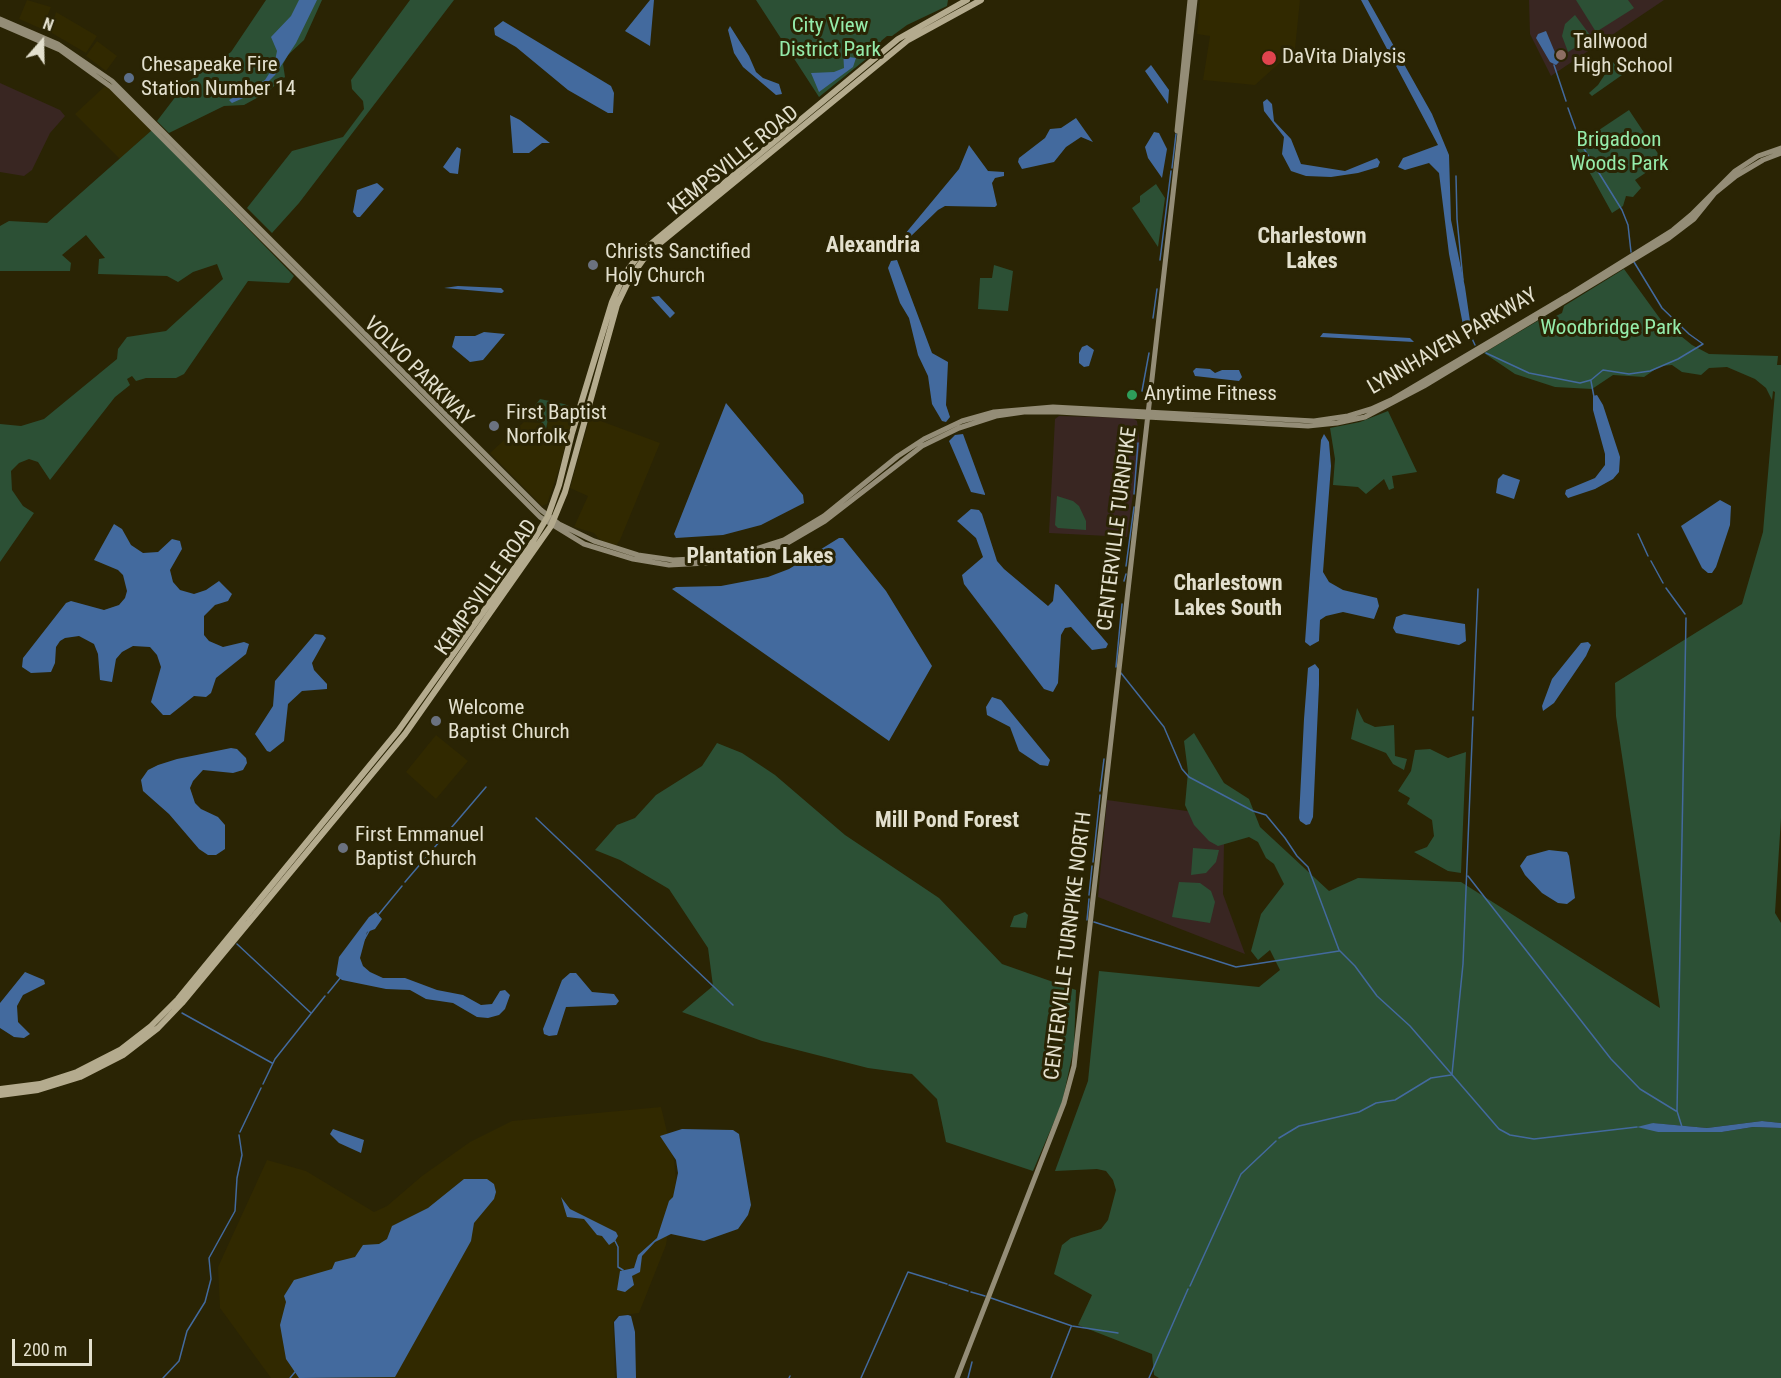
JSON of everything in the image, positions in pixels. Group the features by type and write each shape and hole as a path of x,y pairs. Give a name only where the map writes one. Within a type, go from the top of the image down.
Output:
{"main road":[{"name":"KEMPSVILLE ROAD","path":"0,1089 40,1084 86,1068 128,1044 165,1013 399,731 549,521 572,433 612,302 636,259 664,230 898,39 967,0"},
{"name":"KEMPSVILLE ROAD","path":"0,1095 48,1088 89,1073 128,1052 169,1018 399,741 528,562 567,486 617,305 642,261 665,237 908,40 981,0"},
{"name":"CENTERVILLE TURNPIKE","path":"1117,678 1163,276 1190,0"},
{"name":"CENTERVILLE TURNPIKE","path":"1163,276 1195,0"},
{"name":"VOLVO PARKWAY","path":"0,19 61,46 112,81 549,521"},
{"name":"VOLVO PARKWAY","path":"0,24 60,50 118,93 549,521 584,544 637,560 679,565 727,562 766,552 809,531 892,464"},
{"name":"LYNNHAVEN PARKWAY","path":"1626,261 1681,224 1735,171 1758,156 1781,148"},
{"name":"LYNNHAVEN PARKWAY","path":"892,464 934,433 994,412 1053,406 1314,421 1361,412 1400,394 1681,230 1715,193 1742,172 1781,153"},
{"path":"1171,210 1176,197 1182,194"},
{"name":"CENTERVILLE TURNPIKE NORTH","path":"957,1378 1070,1082 1117,678"}],"shaded area":[{"path":"27,0 51,7 42,29 19,19"},
{"path":"1200,0 1300,0 1295,49 1255,85 1203,80 1210,36 1197,34"},
{"name":"Tallwood High School","path":"1529,0 1664,0 1551,76 1530,34"},
{"path":"56,12 97,36 86,53 50,32"},
{"path":"97,41 117,56 106,71 86,56"},
{"path":"0,83 60,110 65,116 50,133 32,170 24,176 0,172"},
{"path":"104,87 108,87 152,130 120,159 75,114"},
{"path":"554,406 574,411 560,466 547,504 542,506 490,453 524,422 542,423 547,430 548,427 545,424 550,408"},
{"path":"1059,416 1133,418 1137,421 1140,445 1127,537 1049,533 1055,419"},
{"path":"590,417 660,443 620,540 615,547 599,539 594,533 574,527 588,496 570,488"},
{"path":"436,735 468,761 436,799 406,772"},
{"path":"1107,800 1194,812 1224,844 1223,894 1245,954 1098,897"},
{"path":"661,1107 674,1161 676,1180 666,1245 639,1313 617,1316 613,1322 615,1378 271,1378 220,1308 218,1267 267,1160 306,1171 374,1212 387,1206 422,1176 470,1142 512,1121"}],"green space":[{"path":"266,0 322,0 304,40 288,55 283,64 285,77 266,93 244,105 224,106 169,133 157,121 186,83 231,52"},
{"path":"410,0 454,0 299,203 272,233 247,208 292,151 343,137 364,109 363,101 352,89 351,80"},
{"name":"City View District Park","path":"756,0 948,0 947,6 907,25 892,36 887,36 881,41 881,47 819,97"},
{"path":"1576,0 1628,0 1634,8 1596,32"},
{"path":"1575,15 1590,35 1589,39 1568,52 1562,36 1565,24"},
{"path":"1613,62 1622,75 1592,96 1589,93 1598,85"},
{"name":"Brigadoon Woods Park","path":"1629,110 1663,161 1635,180 1641,188 1633,197 1626,196 1623,206 1612,213 1575,146"},
{"path":"152,130 294,276 289,283 248,281 184,374 176,378 146,378 136,381 132,376 127,379 130,385 115,397 50,480 38,462 29,459 19,463 11,471 12,490 23,506 34,513 0,562 0,424 21,426 44,419 117,359 118,349 127,337 166,331 223,279 217,264 193,272 178,282 167,276 98,274 99,259 105,258 86,235 62,255 71,263 70,271 0,271 0,226 9,221 47,223"},
{"path":"1156,184 1165,198 1158,247 1132,208 1140,202 1140,196"},
{"path":"994,265 1013,271 1008,311 978,309 980,278 992,278"},
{"name":"Woodbridge Park","path":"1624,269 1661,320 1692,345 1709,354 1778,356 1777,365 1781,365 1781,818 1775,913 1781,923 1781,1123 1762,1121 1707,1128 1652,1123 1658,1132 1722,1132 1753,1127 1781,1128 1781,1378 1159,1378 1154,1375 1152,1354 1078,1325 1092,1295 1054,1274 1062,1245 1071,1238 1101,1229 1108,1220 1116,1190 1113,1180 1106,1171 1097,1169 1055,1171 1088,1081 1099,971 1259,987 1280,970 1270,950 1258,960 1251,951 1261,914 1284,884 1274,864 1266,858 1258,842 1249,837 1218,846 1209,841 1194,825 1185,805 1188,772 1184,741 1194,733 1224,783 1249,799 1260,827 1329,891 1358,878 1461,882 1660,1008 1616,716 1615,683 1742,604 1763,532 1775,392 1773,391 1772,400 1766,388 1755,379 1727,367 1709,368 1701,375 1682,372 1672,365 1660,366 1644,377 1613,375 1592,389 1555,387 1515,374 1484,353 1546,316 1552,318 1562,313 1564,306"},
{"path":"540,399 574,408 573,410 556,406 550,409 546,429 543,423 527,416"},
{"path":"1388,411 1417,472 1392,476 1394,488 1389,490 1384,479 1366,494 1358,487 1333,485 1335,459 1330,428 1360,422"},
{"path":"1057,496 1073,501 1079,506 1086,521 1086,530 1058,528 1055,525"},
{"path":"1357,708 1364,722 1375,727 1394,725 1395,756 1407,759 1404,770 1393,764 1386,753 1351,739"},
{"path":"717,743 742,753 775,775 845,835 939,898 1002,964 1076,990 1074,1047 1062,1103 1033,1171 946,1142 937,1099 912,1074 868,1068 762,1041 682,1012 713,986 708,948 669,889 620,860 595,850 617,825 635,818 656,795 702,766"},
{"path":"1430,749 1448,758 1466,752 1461,873 1448,871 1414,852 1427,847 1434,836 1432,820 1407,804 1410,798 1398,791 1411,771 1415,750"},
{"path":"1193,848 1219,850 1216,862 1206,873 1191,875"},
{"path":"1179,882 1200,883 1211,891 1215,902 1210,923 1172,917"},
{"path":"1025,912 1028,915 1026,928 1010,927 1014,916"}],"water":[{"path":"299,0 317,0 296,43 275,75 259,91 232,103 229,100 265,80 274,66 277,51 271,37 291,16"},
{"path":"650,0 654,0 650,46 625,31"},
{"path":"1361,0 1368,0 1432,114 1449,155 1451,220 1465,287 1471,328 1468,334 1464,330 1449,254 1439,173 1429,163 1405,170 1398,167 1403,158 1438,145"},
{"path":"503,21 611,86 614,93 613,113 608,113 568,90 516,47 495,35 494,28"},
{"path":"730,26 756,72 763,78 779,84 782,94 776,95 743,67 734,53 728,30"},
{"path":"1546,31 1559,62 1556,65 1550,62 1536,38 1538,34"},
{"path":"843,50 849,57 856,58 853,67 819,92 811,73 834,72 844,68"},
{"path":"1151,65 1169,90 1168,104 1145,71"},
{"path":"1267,99 1272,104 1274,121 1291,139 1301,164 1345,171 1377,158 1380,162 1378,167 1331,177 1306,176 1291,171 1282,154 1284,137 1264,111 1263,102"},
{"path":"510,115 550,143 542,143 529,153 513,153"},
{"path":"1076,118 1093,142 1081,137 1066,147 1054,162 1022,169 1018,162 1019,158 1045,138 1050,129 1061,128"},
{"path":"1154,132 1159,133 1167,149 1162,178 1148,158 1145,147"},
{"path":"969,145 988,171 1004,172 1004,176 995,178 992,183 997,205 995,207 945,206 909,238 900,240 959,169"},
{"path":"457,147 461,149 458,174 450,173 443,167"},
{"path":"377,183 384,189 360,217 357,217 353,212 357,190"},
{"path":"897,260 932,353 948,362 946,405 950,417 946,422 942,421 932,404 928,376 918,355 909,318 900,303 888,268 891,261"},
{"path":"458,286 501,288 504,291 502,293 444,288"},
{"path":"659,296 675,313 670,318 651,297"},
{"path":"484,332 505,334 483,360 470,362 452,347 455,336 475,336"},
{"path":"1323,333 1410,338 1414,342 1320,337"},
{"path":"1087,345 1094,350 1089,366 1084,367 1079,363 1079,353 1082,347"},
{"path":"1196,368 1210,369 1215,373 1222,370 1239,370 1242,377 1239,381 1195,376 1193,371"},
{"path":"1597,395 1603,405 1620,457 1619,472 1613,479 1595,489 1568,498 1565,494 1566,490 1595,478 1605,465 1605,454 1593,410 1593,396"},
{"path":"726,403 803,495 804,503 761,525 723,535 676,538 674,534"},
{"path":"963,434 985,495 971,492 949,441 955,435"},
{"path":"1324,434 1329,442 1331,466 1323,572 1329,582 1343,590 1377,598 1379,606 1374,619 1343,612 1326,616 1320,620 1319,641 1310,646 1305,642 1321,440"},
{"path":"1503,474 1520,480 1514,499 1496,493 1498,479"},
{"path":"1720,500 1731,506 1730,525 1716,567 1712,573 1708,573 1702,568 1681,526"},
{"path":"971,509 979,510 982,514 997,561 1004,569 1048,606 1053,601 1055,584 1058,585 1108,644 1106,648 1092,650 1071,627 1065,628 1061,635 1058,683 1053,692 1044,689 964,584 962,575 983,557 976,538 957,521"},
{"path":"114,524 122,529 131,545 143,553 158,552 172,539 180,541 182,549 170,570 173,582 180,590 194,594 206,590 219,581 232,594 228,601 215,605 204,616 204,635 209,641 223,647 244,642 249,644 246,654 216,678 211,693 206,697 194,696 170,715 163,715 151,702 161,667 157,655 150,647 133,646 122,652 116,659 112,682 100,680 98,654 94,644 79,636 60,641 56,647 55,663 51,672 31,673 22,667 23,658 66,603 71,601 104,610 119,605 125,598 127,591 123,575 118,570 94,560"},
{"path":"839,538 843,538 886,591 932,666 889,741 672,589 721,586 768,577 789,569"},
{"path":"1404,614 1465,624 1466,641 1459,645 1396,633 1393,628 1396,617"},
{"path":"315,634 326,638 312,663 314,670 327,684 327,689 302,691 288,704 284,741 270,752 267,751 255,734 273,706 275,681"},
{"path":"1588,642 1591,645 1586,656 1554,703 1543,711 1542,706 1552,679 1581,643"},
{"path":"1315,664 1319,669 1319,685 1313,817 1310,824 1306,825 1299,818 1304,719 1308,668"},
{"path":"992,697 1001,700 1050,760 1048,766 1040,765 1019,751 1010,727 987,715 986,707"},
{"path":"231,748 237,749 246,758 247,763 243,770 233,773 203,770 190,788 195,803 201,809 218,817 225,825 225,849 216,855 208,855 199,849 169,814 143,791 141,780 148,770 158,765"},
{"path":"1549,850 1567,852 1569,856 1575,898 1567,904 1558,903 1542,893 1525,875 1520,866 1527,856"},
{"path":"376,912 382,919 375,929 367,932 360,958 363,966 370,972 383,978 405,978 437,990 463,995 481,1005 492,1004 500,991 505,990 510,995 505,1009 499,1015 488,1018 477,1017 453,1003 426,999 410,990 386,989 342,980 336,975 339,957 369,917"},
{"path":"25,972 44,980 45,984 23,995 17,1006 18,1022 30,1034 24,1038 14,1037 0,1028 0,1003"},
{"path":"570,973 576,973 592,992 614,994 619,1001 616,1005 566,1007 557,1035 549,1036 544,1034 543,1029 562,980"},
{"path":"1762,1121 1781,1123 1781,1128 1753,1127 1722,1132 1658,1132 1637,1127 1653,1123 1707,1128"},
{"path":"333,1129 364,1140 361,1153 339,1143 330,1134"},
{"path":"682,1129 733,1130 739,1134 751,1205 748,1215 738,1229 704,1241 671,1234 655,1242 642,1256 640,1272 632,1276 634,1285 625,1292 617,1290 620,1271 634,1268 638,1255 657,1238 669,1201 673,1197 678,1173 676,1160 660,1136"},
{"path":"464,1179 487,1179 494,1184 496,1192 494,1199 474,1223 471,1241 395,1377 299,1378 286,1359 280,1325 286,1302 284,1296 294,1280 332,1269 335,1262 355,1257 363,1245 379,1244 387,1239 392,1226 428,1208"},
{"path":"561,1197 570,1209 616,1232 618,1236 615,1241 609,1245 584,1219 567,1217"},
{"path":"619,1316 631,1316 635,1332 636,1378 617,1378 614,1322"}],"waterway":[{"path":"1554,65 1566,101"},
{"path":"1568,108 1581,144 1622,210 1628,225 1631,252"},
{"path":"1172,168 1176,134"},
{"path":"1160,260 1171,171"},
{"path":"1456,176 1457,219 1463,280"},
{"path":"1486,353 1529,373 1580,383 1591,380 1603,370 1629,374 1650,371 1678,359 1703,344 1662,308 1634,262"},
{"path":"1153,318 1157,289"},
{"path":"1469,332 1475,345"},
{"path":"1142,391 1149,353"},
{"path":"1591,381 1594,397"},
{"path":"1134,494 1138,443"},
{"path":"1126,566 1134,507"},
{"path":"1638,534 1648,556"},
{"path":"1651,561 1663,583"},
{"path":"1124,581 1126,574"},
{"path":"1666,588 1685,614"},
{"path":"1473,710 1478,589"},
{"path":"1116,667 1122,604"},
{"path":"1682,1127 1677,1111 1686,618"},
{"path":"1121,673 1164,727 1182,769 1189,777 1253,811 1266,815 1308,867 1339,950 1355,966 1377,996 1410,1026 1499,1129 1510,1135 1534,1139 1637,1127"},
{"path":"1452,1074 1463,964 1473,717"},
{"path":"1100,791 1104,759"},
{"path":"405,882 486,787"},
{"path":"1093,862 1100,795"},
{"path":"536,818 733,1005"},
{"path":"1089,895 1092,866"},
{"path":"1468,876 1611,1059 1640,1089 1676,1111"},
{"path":"379,914 402,886"},
{"path":"1087,920 1089,899"},
{"path":"1094,922 1236,967 1339,951"},
{"path":"364,940 369,931"},
{"path":"237,944 311,1013"},
{"path":"328,993 341,977"},
{"path":"263,1084 275,1059 325,996"},
{"path":"182,1013 272,1063"},
{"path":"1279,1138 1299,1126 1359,1112 1376,1103 1395,1100 1431,1078 1451,1075"},
{"path":"240,1132 261,1088"},
{"path":"163,1378 179,1361 187,1331 205,1302 211,1279 209,1258 235,1211 237,1178 242,1155 239,1135"},
{"path":"1190,1286 1241,1174 1276,1141"},
{"path":"615,1241 618,1247 618,1267 623,1270"},
{"path":"861,1378 908,1272 947,1284"},
{"path":"949,1285 968,1291"},
{"path":"1149,1378 1188,1289"},
{"path":"971,1292 985,1296"},
{"path":"991,1298 1072,1326 1118,1333"},
{"path":"1051,1378 1071,1327"},
{"path":"968,1378 972,1362"},
{"path":"290,1378 295,1372"}],"place":[{"name":"Tallwood High School","path":"1561,55"},
{"name":"DaVita Dialysis","path":"1269,58"},
{"name":"Chesapeake Fire Station Number 14","path":"129,78"},
{"name":"Christs Sanctified Holy Church","path":"593,265"},
{"name":"Anytime Fitness","path":"1132,395"},
{"name":"First Baptist Norfolk","path":"494,426"},
{"name":"Welcome Baptist Church","path":"436,721"},
{"name":"First Emmanuel Baptist Church","path":"343,848"}],"district":[{"name":"Alexandria","path":"873,246"},
{"name":"Charlestown Lakes","path":"1312,250"},
{"name":"Plantation Lakes","path":"760,557"},
{"name":"Charlestown Lakes South","path":"1228,596"},
{"name":"Mill Pond Forest","path":"947,821"}]}
